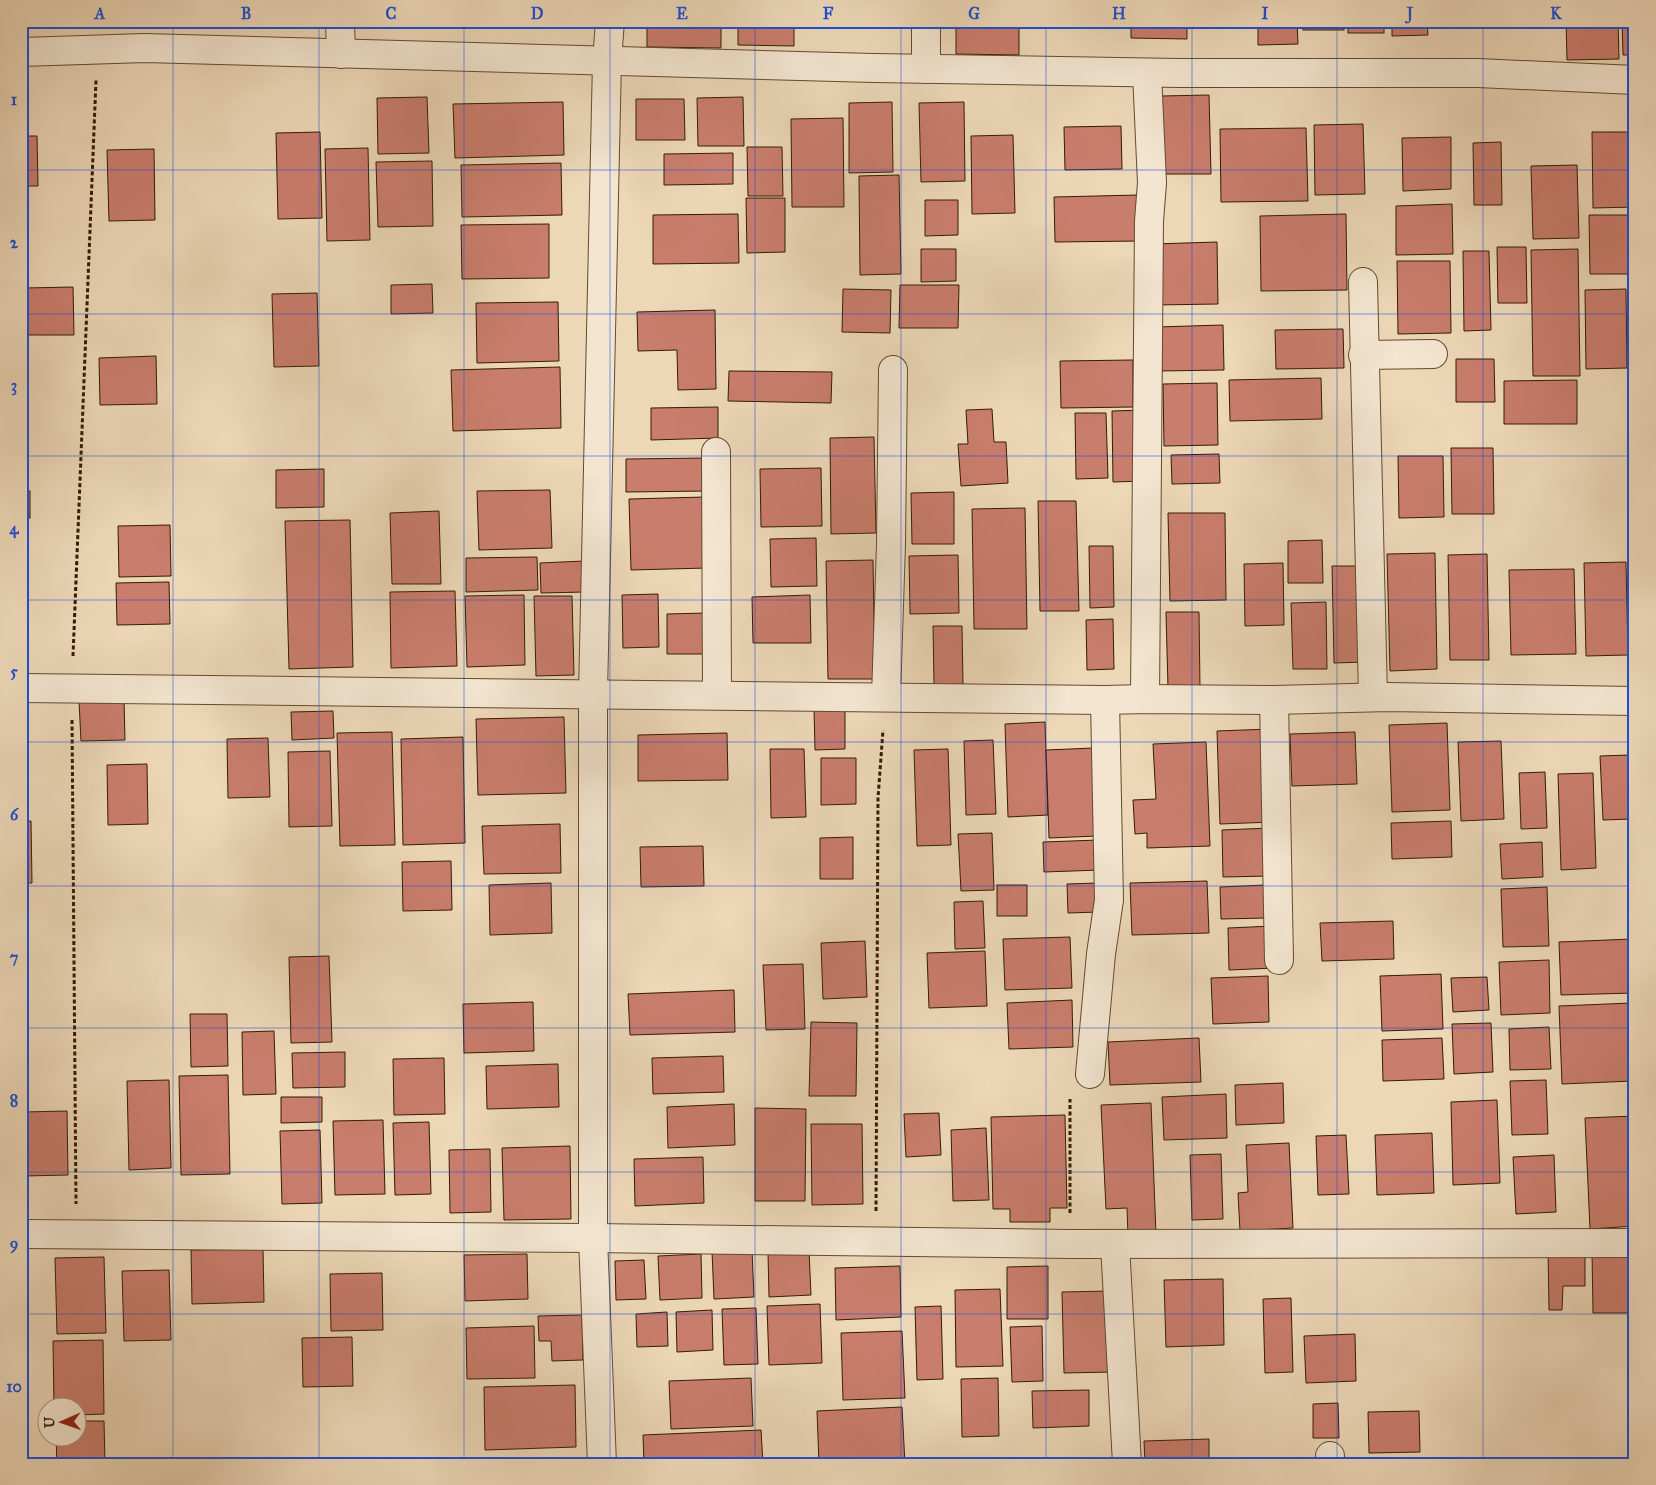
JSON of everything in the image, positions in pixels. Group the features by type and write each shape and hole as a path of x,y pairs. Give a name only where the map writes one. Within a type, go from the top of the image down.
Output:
{"street":[{"path":"340,21 341,54"},
{"path":"602,1464 593,1238 593,694 607,61 610,21"},
{"path":"926,21 926,69"},
{"path":"21,52 145,48 926,69 1147,73 1478,73 1635,80"},
{"path":"1145,699 1152,183 1147,73"},
{"path":"1362,282 1373,697"},
{"path":"1363,355 1433,354"},
{"path":"886,697 891,544 893,370"},
{"path":"716,452 717,695"},
{"path":"21,688 1105,700 1274,700 1373,697 1635,701"},
{"path":"1090,1074 1101,954 1109,900 1105,700"},
{"path":"1274,700 1279,960"},
{"path":"21,1234 1070,1244 1635,1243"},
{"path":"1116,1244 1127,1464"}],"path":[{"path":"76,1234 72,688 98,50"},
{"path":"875,1242 878,798 886,697"},
{"path":"1070,1244 1070,1099 1090,1074"}],"building":[{"path":"346,21 413,21 413,26 346,28"},
{"path":"647,21 721,21 721,48 647,47"},
{"path":"738,21 794,21 794,46 738,45"},
{"path":"866,21 917,21 917,25 866,24"},
{"path":"956,21 1019,21 1019,55 956,54"},
{"path":"1131,21 1187,21 1187,39 1131,38"},
{"path":"1258,21 1297,21 1298,44 1258,45"},
{"path":"1303,21 1344,21 1344,30 1303,30"},
{"path":"1348,21 1384,21 1384,33 1348,33"},
{"path":"1392,21 1427,21 1428,35 1392,36"},
{"path":"1566,21 1618,21 1619,59 1567,60"},
{"path":"1622,21 1635,21 1635,55 1623,55"},
{"path":"1209,95 1211,174 1163,174 1162,96"},
{"path":"427,97 429,153 378,154 377,98"},
{"path":"743,97 744,146 698,146 697,98"},
{"path":"636,99 684,99 685,140 636,140"},
{"path":"563,102 564,155 455,158 453,104"},
{"path":"892,102 893,172 849,173 849,103"},
{"path":"964,102 965,181 921,182 919,103"},
{"path":"843,118 844,207 792,207 791,119"},
{"path":"1363,124 1365,194 1315,195 1314,125"},
{"path":"1121,126 1122,169 1065,170 1064,127"},
{"path":"1306,128 1308,201 1221,202 1220,129"},
{"path":"320,132 322,218 278,219 276,133"},
{"path":"1592,132 1635,132 1635,207 1593,208"},
{"path":"1013,135 1015,213 972,214 971,136"},
{"path":"21,136 37,136 38,186 21,186"},
{"path":"1451,137 1451,189 1403,191 1402,138"},
{"path":"1501,142 1502,205 1474,205 1473,143"},
{"path":"747,147 782,147 783,196 748,196"},
{"path":"368,148 370,240 327,241 325,149"},
{"path":"154,149 155,220 109,221 107,150"},
{"path":"733,153 733,184 664,185 664,154"},
{"path":"432,161 433,226 378,227 376,162"},
{"path":"561,163 562,215 462,217 461,165"},
{"path":"1577,165 1579,238 1533,239 1531,166"},
{"path":"899,175 901,274 860,275 859,176"},
{"path":"1139,195 1140,241 1055,242 1054,197"},
{"path":"746,198 785,198 785,252 747,253"},
{"path":"925,200 958,200 958,235 925,236"},
{"path":"1452,204 1453,254 1396,255 1396,206"},
{"path":"738,214 739,263 653,264 653,215"},
{"path":"1346,214 1347,290 1261,291 1260,216"},
{"path":"1589,215 1635,215 1635,274 1590,274"},
{"path":"549,224 549,278 462,279 461,225"},
{"path":"1217,242 1218,304 1155,305 1154,244"},
{"path":"1497,247 1526,247 1527,303 1498,303"},
{"path":"921,249 956,249 956,281 921,282"},
{"path":"1578,249 1580,376 1533,376 1531,250"},
{"path":"1463,251 1489,251 1491,330 1464,331"},
{"path":"1397,261 1450,261 1451,333 1398,334"},
{"path":"432,284 433,313 391,314 391,285"},
{"path":"900,285 959,285 958,328 899,328"},
{"path":"73,287 74,335 26,335 25,288"},
{"path":"843,289 891,290 890,333 842,332"},
{"path":"1626,289 1627,368 1586,369 1585,290"},
{"path":"317,293 319,366 274,367 272,294"},
{"path":"558,302 559,361 477,363 476,303"},
{"path":"715,310 716,389 678,390 677,350 638,351 637,312"},
{"path":"1223,325 1224,370 1158,371 1157,327"},
{"path":"1343,329 1344,368 1276,369 1275,330"},
{"path":"156,356 157,404 100,405 99,358"},
{"path":"1456,359 1494,359 1495,402 1456,402"},
{"path":"1133,360 1133,407 1061,408 1060,361"},
{"path":"560,367 561,428 453,431 451,370"},
{"path":"729,371 832,372 831,403 728,401"},
{"path":"1321,378 1322,419 1230,421 1229,380"},
{"path":"1577,380 1577,424 1504,424 1504,381"},
{"path":"1217,383 1218,445 1164,446 1163,384"},
{"path":"718,407 718,438 651,440 651,408"},
{"path":"992,409 994,442 1006,442 1008,483 961,486 958,444 968,444 966,410"},
{"path":"1143,410 1144,481 1113,482 1112,411"},
{"path":"1075,413 1106,413 1108,478 1076,479"},
{"path":"874,437 876,533 831,534 830,438"},
{"path":"1451,448 1493,448 1494,514 1452,514"},
{"path":"1219,454 1220,483 1172,484 1171,455"},
{"path":"1398,456 1443,456 1444,517 1399,518"},
{"path":"706,458 707,491 626,492 626,459"},
{"path":"821,468 822,526 761,527 760,469"},
{"path":"324,469 324,507 276,508 276,470"},
{"path":"550,490 552,548 479,550 477,491"},
{"path":"21,491 30,491 30,518 21,518"},
{"path":"954,492 954,544 912,544 911,493"},
{"path":"705,497 707,568 631,570 629,499"},
{"path":"1038,501 1076,501 1079,611 1040,611"},
{"path":"1025,508 1027,629 974,629 972,509"},
{"path":"439,511 441,584 392,584 390,513"},
{"path":"1168,513 1225,513 1226,600 1170,601"},
{"path":"350,520 353,667 289,669 285,521"},
{"path":"170,525 171,576 119,577 118,526"},
{"path":"21,526 24,526 25,565 21,566"},
{"path":"816,538 817,586 771,587 770,539"},
{"path":"1322,540 1323,583 1288,583 1288,541"},
{"path":"1089,546 1113,546 1114,607 1090,608"},
{"path":"1435,553 1437,669 1390,671 1387,554"},
{"path":"1487,554 1489,660 1450,660 1448,555"},
{"path":"958,555 959,613 910,614 909,556"},
{"path":"537,557 538,590 466,592 466,558"},
{"path":"873,560 875,679 828,679 826,561"},
{"path":"584,561 585,592 541,593 540,563"},
{"path":"1626,562 1628,655 1586,656 1584,563"},
{"path":"1283,563 1284,625 1245,626 1244,564"},
{"path":"1332,566 1364,566 1366,662 1334,663"},
{"path":"1574,569 1576,654 1511,655 1509,570"},
{"path":"169,582 170,624 117,625 116,583"},
{"path":"455,591 457,666 391,668 390,592"},
{"path":"658,594 659,647 623,648 622,595"},
{"path":"524,595 525,665 467,667 465,596"},
{"path":"810,595 811,643 753,643 752,597"},
{"path":"534,596 572,596 574,675 536,676"},
{"path":"1326,602 1327,669 1293,669 1291,603"},
{"path":"1166,612 1199,612 1200,688 1168,688"},
{"path":"706,613 706,654 667,654 667,614"},
{"path":"1113,619 1114,669 1087,670 1086,620"},
{"path":"933,626 962,626 963,684 934,685"},
{"path":"124,700 125,740 81,741 79,701"},
{"path":"814,708 845,708 845,749 815,750"},
{"path":"333,711 334,738 292,740 291,712"},
{"path":"564,717 566,793 478,795 476,719"},
{"path":"1045,722 1048,815 1008,817 1005,724"},
{"path":"1447,723 1450,810 1392,812 1389,725"},
{"path":"1270,729 1273,822 1220,824 1217,731"},
{"path":"392,732 395,845 340,846 337,733"},
{"path":"1355,732 1357,784 1292,786 1290,734"},
{"path":"727,733 728,780 638,781 638,735"},
{"path":"463,737 465,843 403,845 401,739"},
{"path":"268,738 270,797 228,798 227,739"},
{"path":"993,740 996,814 966,815 964,741"},
{"path":"1501,741 1504,819 1461,821 1458,742"},
{"path":"1206,742 1210,846 1147,848 1147,833 1135,834 1133,800 1156,799 1153,744"},
{"path":"1094,748 1097,836 1049,838 1046,750"},
{"path":"770,749 804,749 806,817 771,818"},
{"path":"948,749 951,845 917,846 914,750"},
{"path":"330,751 332,826 289,827 288,752"},
{"path":"1629,755 1632,819 1603,820 1600,756"},
{"path":"821,758 856,758 856,804 821,805"},
{"path":"147,764 148,824 108,825 107,765"},
{"path":"1545,772 1547,828 1521,829 1519,773"},
{"path":"1593,773 1596,868 1561,870 1558,774"},
{"path":"31,821 32,883 21,883 21,822"},
{"path":"1451,821 1452,857 1392,859 1391,823"},
{"path":"560,824 561,873 484,874 482,826"},
{"path":"1270,828 1271,876 1223,877 1222,830"},
{"path":"992,833 994,890 961,891 958,834"},
{"path":"853,837 853,879 820,879 820,838"},
{"path":"1099,840 1100,870 1044,872 1043,842"},
{"path":"1542,842 1543,877 1502,879 1500,844"},
{"path":"703,846 704,886 641,887 640,847"},
{"path":"451,861 452,910 403,911 402,862"},
{"path":"1207,881 1209,933 1132,935 1130,883"},
{"path":"551,883 552,933 490,935 489,885"},
{"path":"1097,883 1098,912 1068,913 1067,884"},
{"path":"997,885 1027,885 1027,916 997,916"},
{"path":"1265,885 1266,918 1221,919 1220,887"},
{"path":"1547,887 1549,946 1503,947 1501,889"},
{"path":"983,901 985,948 955,949 954,902"},
{"path":"1393,921 1394,959 1322,961 1320,923"},
{"path":"1274,926 1275,968 1229,970 1228,928"},
{"path":"1070,937 1072,988 1005,990 1003,939"},
{"path":"1632,939 1634,993 1561,995 1559,942"},
{"path":"865,941 867,997 823,999 821,943"},
{"path":"985,951 987,1006 929,1008 927,953"},
{"path":"329,956 332,1042 291,1043 289,957"},
{"path":"1549,960 1550,1013 1501,1015 1499,962"},
{"path":"803,964 805,1029 766,1030 763,965"},
{"path":"1441,974 1443,1029 1382,1031 1380,976"},
{"path":"1268,976 1269,1022 1213,1024 1211,978"},
{"path":"1487,977 1489,1010 1453,1012 1451,978"},
{"path":"734,990 735,1032 630,1035 628,994"},
{"path":"1072,1000 1073,1047 1009,1049 1007,1003"},
{"path":"533,1002 534,1051 464,1053 463,1004"},
{"path":"1631,1003 1633,1081 1562,1084 1559,1006"},
{"path":"190,1014 227,1014 228,1066 191,1067"},
{"path":"811,1022 857,1023 856,1096 809,1096"},
{"path":"1491,1023 1493,1072 1454,1074 1452,1024"},
{"path":"1549,1027 1551,1069 1510,1070 1509,1029"},
{"path":"274,1031 276,1094 243,1095 242,1032"},
{"path":"1199,1038 1201,1082 1110,1085 1108,1042"},
{"path":"1442,1038 1444,1079 1383,1081 1382,1040"},
{"path":"345,1052 345,1087 293,1088 292,1053"},
{"path":"723,1056 724,1092 653,1094 652,1058"},
{"path":"444,1058 445,1114 394,1115 393,1059"},
{"path":"21,1063 25,1063 26,1106 21,1106"},
{"path":"558,1064 559,1107 487,1109 486,1066"},
{"path":"228,1075 230,1174 181,1175 179,1076"},
{"path":"169,1080 171,1168 129,1170 127,1081"},
{"path":"1546,1080 1548,1134 1512,1135 1510,1081"},
{"path":"1283,1083 1284,1123 1236,1125 1235,1085"},
{"path":"1226,1094 1227,1138 1164,1140 1162,1097"},
{"path":"281,1097 322,1097 322,1122 281,1123"},
{"path":"1497,1100 1500,1183 1453,1185 1451,1102"},
{"path":"1151,1103 1156,1235 1128,1236 1127,1208 1106,1209 1101,1105"},
{"path":"734,1104 735,1145 668,1148 667,1107"},
{"path":"755,1108 806,1109 805,1201 755,1201"},
{"path":"67,1111 68,1175 25,1176 23,1112"},
{"path":"939,1113 941,1155 906,1157 904,1114"},
{"path":"1065,1115 1067,1208 1050,1208 1050,1222 1010,1222 1010,1209 993,1209 991,1117"},
{"path":"1635,1116 1635,1226 1590,1229 1585,1118"},
{"path":"383,1120 385,1194 335,1195 333,1121"},
{"path":"429,1122 431,1194 395,1195 393,1123"},
{"path":"811,1124 862,1124 863,1204 812,1205"},
{"path":"986,1128 989,1200 953,1201 951,1130"},
{"path":"320,1130 322,1203 282,1204 280,1131"},
{"path":"1432,1133 1434,1193 1377,1195 1375,1135"},
{"path":"1346,1135 1349,1194 1318,1195 1316,1136"},
{"path":"1289,1143 1293,1228 1240,1231 1238,1193 1248,1192 1246,1145"},
{"path":"570,1146 571,1219 504,1220 502,1148"},
{"path":"490,1149 491,1212 450,1213 449,1150"},
{"path":"1221,1154 1223,1219 1192,1220 1190,1155"},
{"path":"1554,1155 1556,1212 1516,1214 1513,1157"},
{"path":"703,1157 704,1203 635,1206 634,1159"},
{"path":"1548,1248 1585,1248 1585,1286 1563,1286 1562,1310 1549,1310"},
{"path":"263,1249 264,1302 192,1304 191,1250"},
{"path":"752,1250 754,1297 714,1299 712,1251"},
{"path":"809,1251 811,1295 769,1297 768,1253"},
{"path":"1592,1251 1635,1251 1635,1313 1593,1313"},
{"path":"527,1254 528,1299 465,1301 464,1255"},
{"path":"701,1254 702,1298 660,1300 658,1256"},
{"path":"104,1257 106,1333 57,1334 55,1258"},
{"path":"644,1260 646,1299 616,1300 615,1261"},
{"path":"900,1266 901,1317 836,1320 835,1268"},
{"path":"1048,1266 1048,1319 1007,1319 1007,1267"},
{"path":"169,1270 171,1340 124,1341 122,1271"},
{"path":"382,1273 383,1330 331,1331 330,1274"},
{"path":"1223,1279 1224,1345 1166,1347 1164,1280"},
{"path":"1000,1289 1003,1366 956,1367 955,1290"},
{"path":"1111,1291 1113,1372 1064,1373 1062,1292"},
{"path":"1291,1298 1293,1372 1265,1373 1263,1299"},
{"path":"820,1304 822,1363 769,1365 767,1306"},
{"path":"941,1306 943,1379 917,1380 915,1307"},
{"path":"756,1308 758,1364 724,1365 722,1309"},
{"path":"712,1310 713,1350 677,1352 676,1312"},
{"path":"667,1312 668,1346 637,1347 636,1314"},
{"path":"582,1315 583,1360 552,1361 551,1341 539,1341 538,1316"},
{"path":"534,1326 535,1378 467,1379 466,1328"},
{"path":"1042,1326 1043,1381 1012,1382 1010,1327"},
{"path":"902,1331 905,1398 843,1400 841,1333"},
{"path":"1355,1334 1356,1381 1306,1383 1304,1336"},
{"path":"352,1337 353,1386 303,1387 302,1338"},
{"path":"103,1340 104,1414 88,1415 88,1398 54,1398 53,1341"},
{"path":"751,1378 753,1426 671,1429 669,1381"},
{"path":"998,1378 999,1436 962,1437 961,1379"},
{"path":"575,1385 576,1447 485,1450 484,1387"},
{"path":"1089,1390 1089,1426 1033,1428 1032,1391"},
{"path":"1338,1403 1339,1438 1313,1438 1313,1404"},
{"path":"902,1407 905,1464 819,1464 817,1411"},
{"path":"1419,1411 1420,1452 1369,1453 1368,1412"},
{"path":"88,1421 104,1421 105,1464 57,1464 56,1448 88,1448"},
{"path":"761,1430 763,1464 644,1464 643,1435"},
{"path":"1209,1439 1209,1464 1145,1464 1144,1441"},
{"path":"1093,1458 1093,1464 1026,1464 1026,1460"},
{"path":"1020,1460 1020,1464 974,1464 974,1463"},
{"path":"1422,1460 1422,1464 1364,1464 1364,1462"}]}
